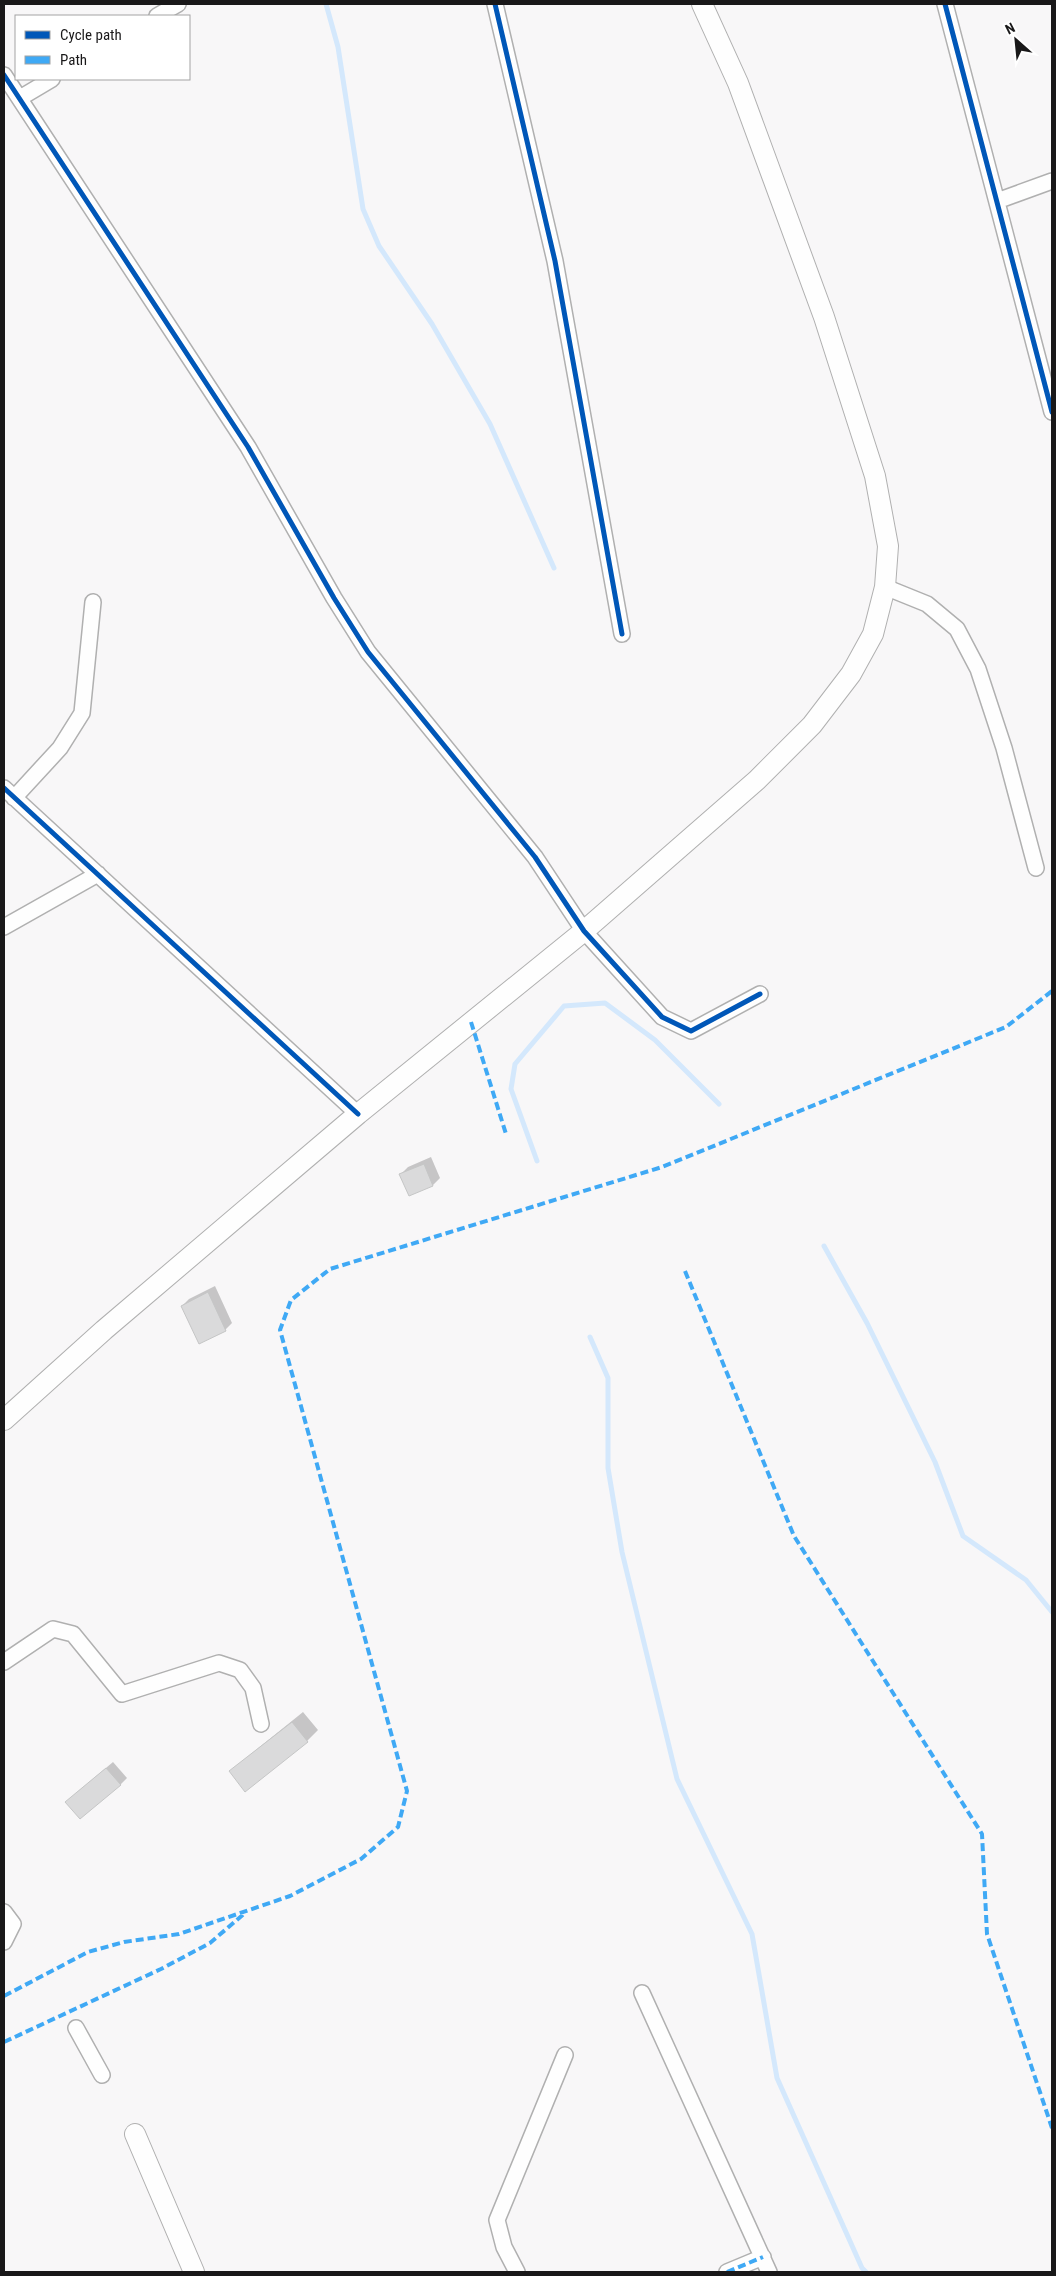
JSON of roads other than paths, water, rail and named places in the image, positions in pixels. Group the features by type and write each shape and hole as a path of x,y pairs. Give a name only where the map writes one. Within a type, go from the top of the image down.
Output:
{"main road":[{"path":"4,1420 104,1330 358,1114 584,931 756,780 812,725 851,674 873,634 885,588 888,546 876,476 824,317 745,102 702,4"},
{"path":"135,2134 194,2272"}],"street":[{"path":"159,15 178,4"},
{"path":"495,4 555,261 622,634"},
{"path":"946,4 1050,394 1052,412"},
{"path":"4,74 248,447 334,598 368,652 535,857 584,931 662,1017 691,1031 760,994"},
{"path":"20,98 50,80"},
{"path":"997,201 1052,180"},
{"path":"885,588 927,604 957,629 978,670 1002,739 1036,868"},
{"path":"93,602 82,713 60,748 9,793 358,1114"},
{"path":"4,927 98,874"},
{"path":"4,1662 53,1629 73,1634 122,1694 218,1663 240,1670 253,1688 261,1724"},
{"path":"4,1912 12,1924 4,1942"},
{"path":"642,1993 769,2272"},
{"path":"76,2028 102,2075"},
{"path":"517,2272 504,2247 497,2220 565,2055"},
{"path":"727,2272 763,2257"}],"waterway":[{"path":"326,4 338,47 363,209 379,246 432,324 490,424 554,568"},
{"path":"537,1161 511,1089 515,1064 564,1006 605,1003 655,1040 719,1104"},
{"path":"824,1246 867,1323 935,1462 963,1536 1026,1580 1052,1612"},
{"path":"590,1337 608,1378 608,1468 622,1552 677,1779 752,1934 777,2078 862,2268 866,2272"}]}
